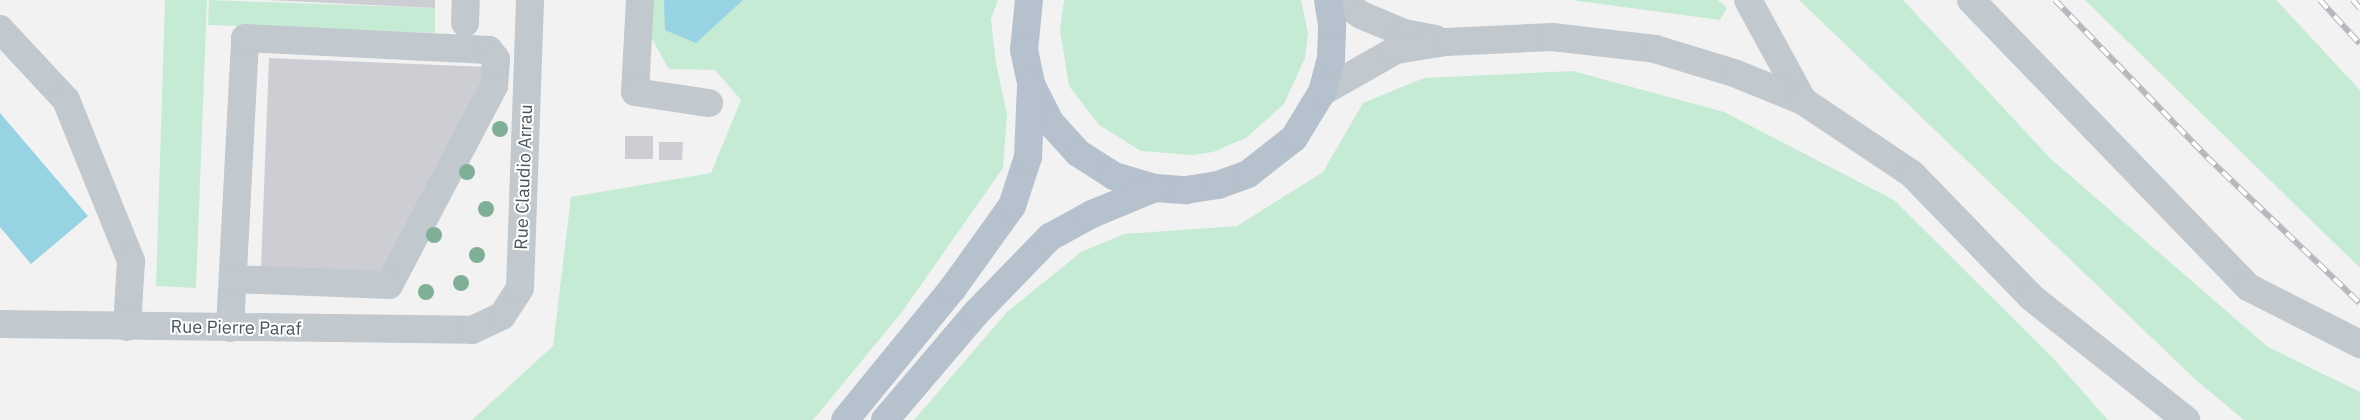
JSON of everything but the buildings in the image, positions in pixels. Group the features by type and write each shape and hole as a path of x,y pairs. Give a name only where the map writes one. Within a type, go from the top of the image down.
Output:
{"main road":[{"path":"845,420 953,288 1012,206 1028,157 1031,84 1024,50 1029,0"},
{"path":"1031,84 1050,122 1078,153 1114,176 1154,188 1210,186 1248,174 1294,138 1322,92 1331,59 1332,25 1328,0"},
{"path":"886,420 977,312 1050,237 1092,214 1154,188"}],"street":[{"name":"Rue Claudio Arrau","path":"472,330 502,316 520,288 530,0"},
{"path":"640,0 635,92 709,103"},
{"path":"1339,0 1361,15 1404,33 1446,42"},
{"path":"1748,0 1803,101"},
{"path":"1971,0 2248,286 2360,344"},
{"path":"0,29 66,100 131,261 128,327"},
{"path":"1322,92 1396,50 1446,42 1552,37 1655,49 1734,73 1803,101 1912,174 2031,297 2186,420"},
{"path":"230,328 245,38 489,50 496,59 494,86 389,284 233,279"},
{"name":"Rue Pierre Paraf","path":"2,319 128,327 472,330"}],"green space":[{"path":"165,0 207,0 196,288 156,286"},
{"path":"209,0 435,8 435,33 208,25"},
{"path":"650,0 998,0 991,19 996,63 1007,114 1003,168 902,312 813,420 472,420 553,346 571,197 711,173 741,100 715,70 669,69 648,32"},
{"path":"1064,0 1301,0 1308,33 1305,58 1284,104 1246,138 1213,152 1192,155 1141,151 1099,125 1069,86 1060,30"},
{"path":"1571,0 1718,0 1727,8 1720,20"},
{"path":"1799,0 1903,0 2051,159 2268,347 2360,392 2360,420 2244,420 2198,382"},
{"path":"2085,0 2276,0 2360,90 2360,268"},
{"path":"1573,71 1724,112 1894,200 2054,359 2108,420 914,420 1007,312 1081,252 1124,234 1237,226 1323,172 1363,103 1424,78"}],"water":[{"path":"664,0 743,0 696,43 665,30"},
{"path":"0,113 88,216 31,264 0,227"}],"railway":[{"path":"2055,0 2207,157 2360,303"},
{"path":"2320,0 2360,44"},
{"path":"2353,0 2360,8"}]}
